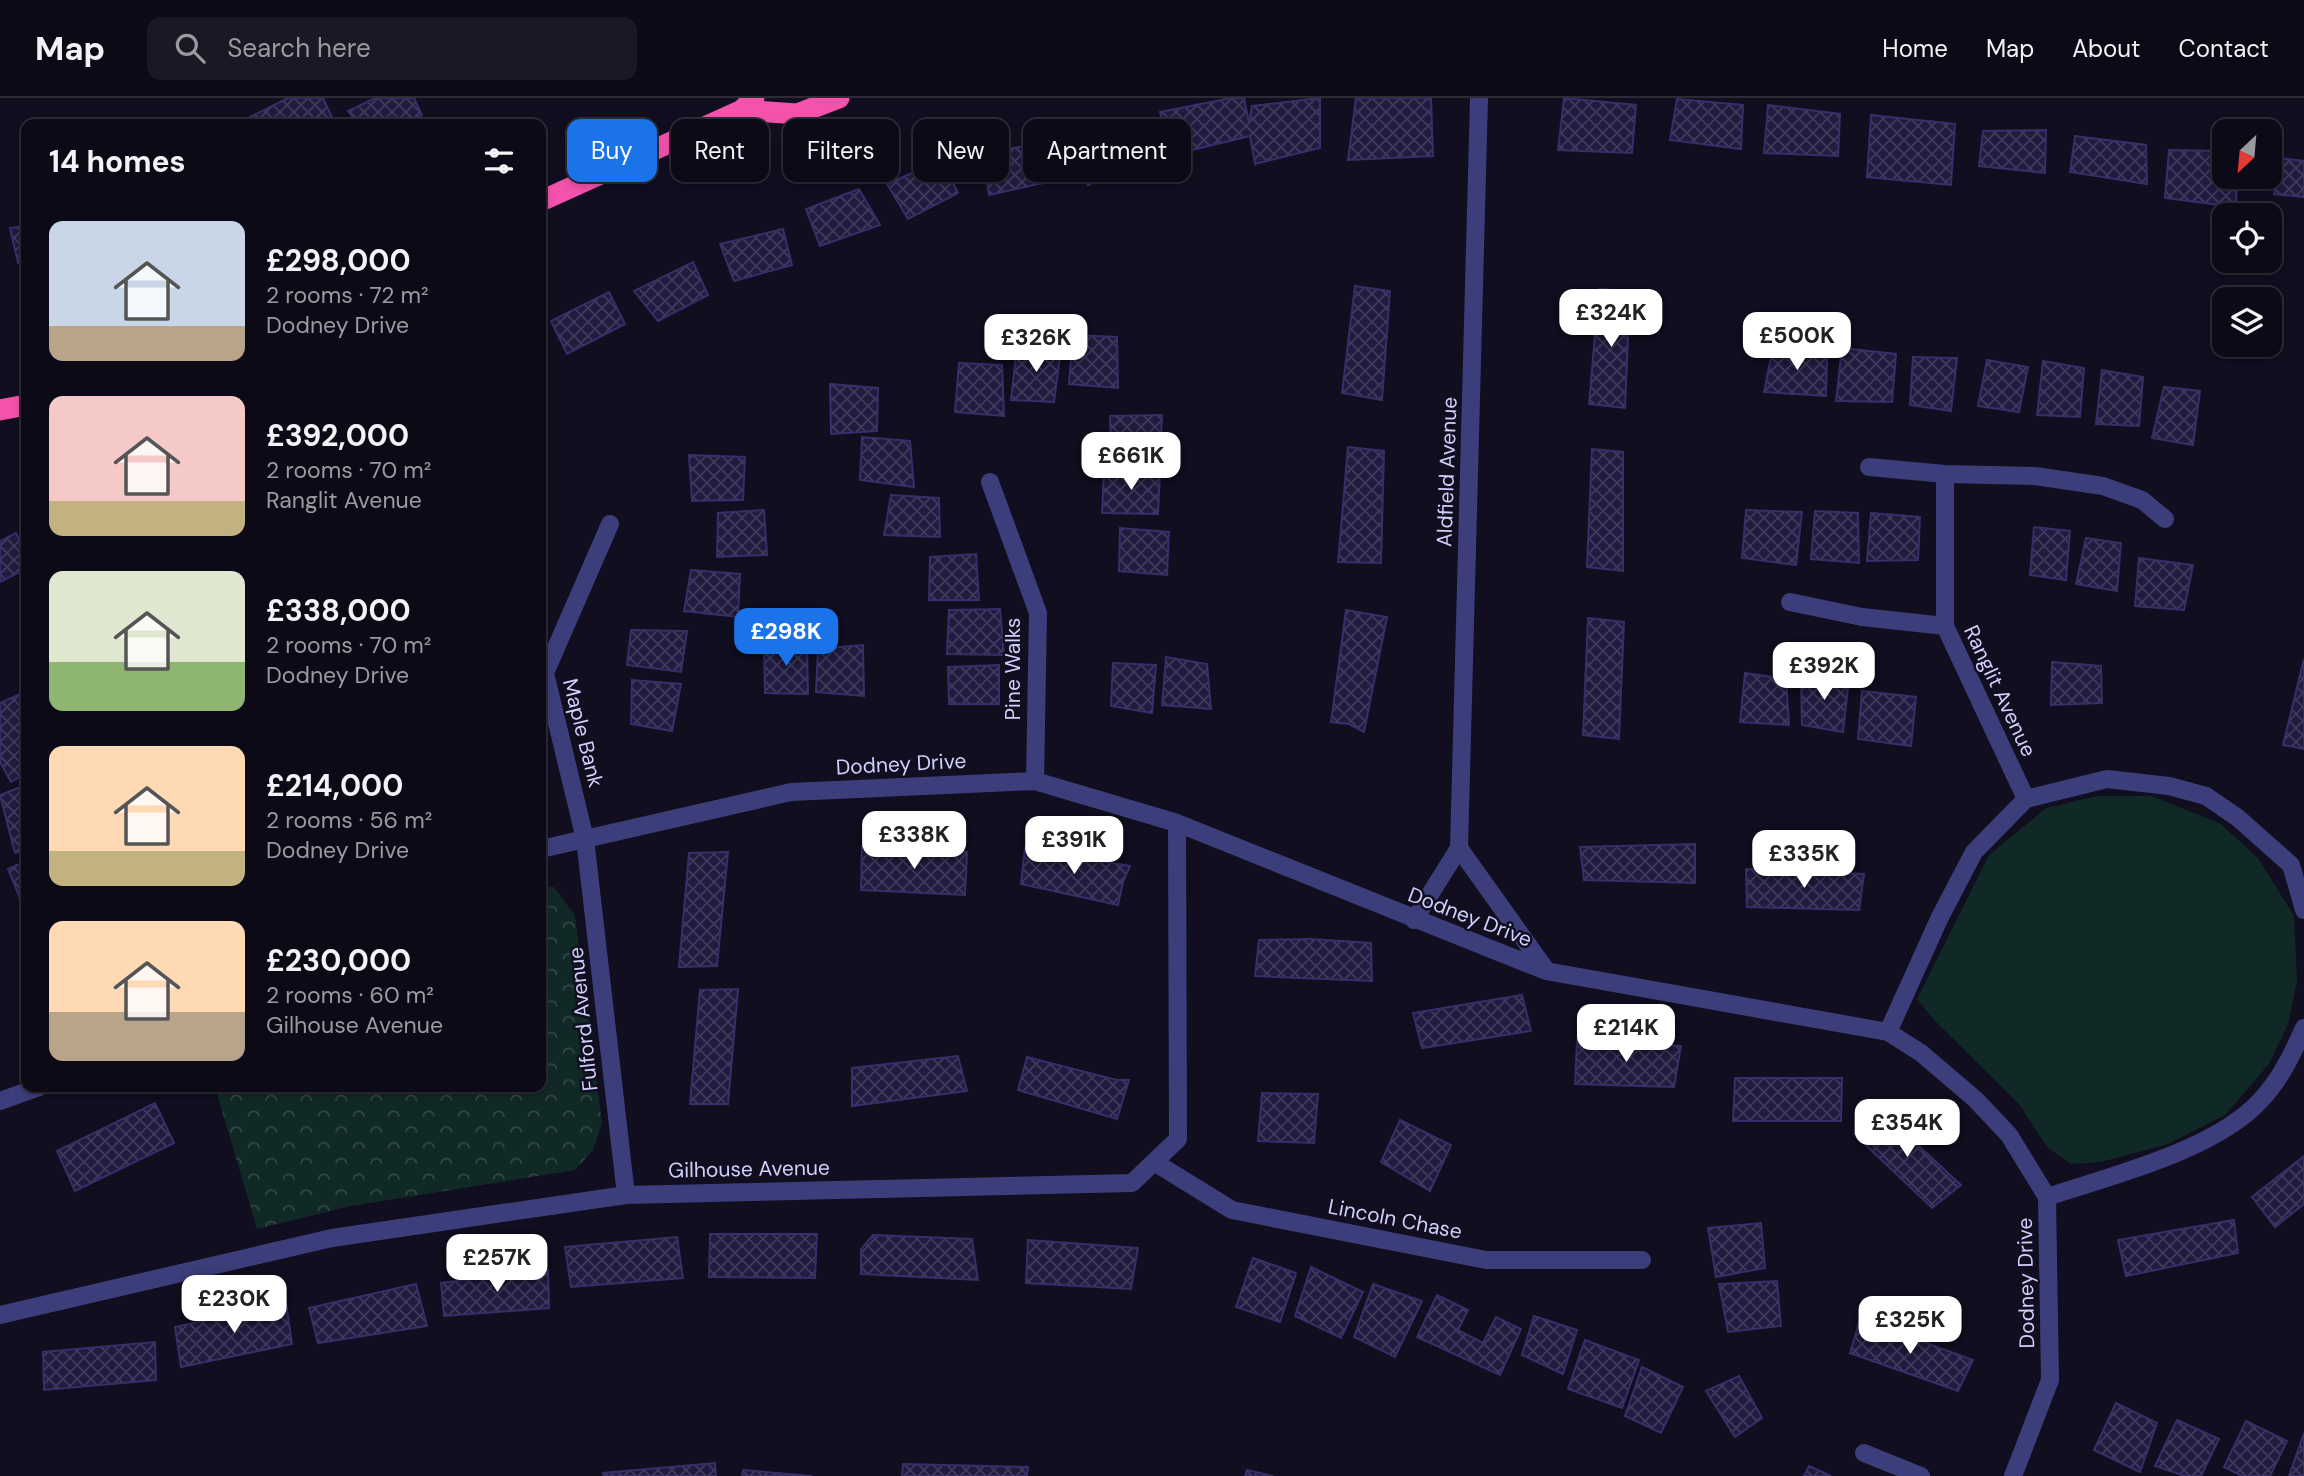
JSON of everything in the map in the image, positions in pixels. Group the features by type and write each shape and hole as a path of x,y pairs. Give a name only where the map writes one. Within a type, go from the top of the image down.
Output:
{"highway":[{"path":"546,199 748,104 797,114 839,98"},
{"path":"0,410 21,406"}],"street":[{"name":"Aldfield Avenue","path":"1459,848 1479,98"},
{"path":"1869,467 1945,474 2035,476 2103,486 2142,499 2165,519"},
{"name":"Ranglit Avenue","path":"1945,474 1945,626 2026,799"},
{"name":"Pine Walks","path":"990,482 1038,613 1035,781"},
{"name":"Maple Bank","path":"546,671 610,524"},
{"path":"1790,602 1862,617 1945,626"},
{"name":"Maple Bank","path":"546,677 585,839"},
{"path":"1888,1032 1940,917 1974,852 2026,799 2107,779 2181,789 2206,796 2298,860 2304,910"},
{"name":"Dodney Drive","path":"546,848 791,792 1035,781 1177,823 1546,971 1888,1032 1922,1053 1975,1098 2009,1135 2048,1197 2050,1380 2013,1476"},
{"name":"Gilhouse Avenue","path":"0,1315 332,1238 626,1195 1132,1182 1178,1139 1177,823"},
{"name":"Fulford Avenue","path":"585,839 626,1195"},
{"path":"1414,920 1459,848 1546,971"},
{"path":"2048,1197 2206,1141 2259,1103 2286,1069 2304,1028"},
{"path":"0,1101 25,1092"},
{"name":"Lincoln Chase","path":"1154,1161 1232,1210 1486,1260 1642,1260"},
{"path":"1864,1453 1921,1476"}],"green space":[{"path":"2097,796 2152,796 2221,824 2258,858 2294,916 2297,982 2288,1024 2269,1064 2225,1115 2168,1144 2101,1162 2071,1164 2048,1148 2019,1104 1934,1020 1917,999 1989,855 2046,808"},
{"path":"546,886 554,887 575,916 602,1123 593,1150 575,1170 351,1206 257,1229 216,1092 546,1092"}],"building":[{"path":"288,98 323,98 333,119 246,119"},
{"path":"375,98 414,98 422,115 414,119 354,119 348,111"},
{"path":"1231,98 1244,98 1249,123 1252,106 1320,98 1320,148 1255,164 1250,136 1191,150 1191,119 1162,119 1160,112"},
{"path":"1356,98 1431,98 1433,156 1348,160"},
{"path":"1564,98 1636,105 1632,153 1558,150"},
{"path":"1677,99 1743,105 1741,149 1670,140"},
{"path":"1768,105 1840,114 1838,156 1764,153"},
{"path":"1871,115 1955,124 1951,185 1867,177"},
{"path":"2046,130 2045,173 1979,166 1983,131"},
{"path":"2075,136 2146,145 2147,184 2070,172"},
{"path":"1023,146 1023,182 1048,182 989,195 987,182 1009,182 1009,149"},
{"path":"2169,150 2212,151 2212,189 2237,189 2236,203 2212,204 2165,198"},
{"path":"2282,158 2304,161 2304,197 2274,194 2275,189 2282,189"},
{"path":"913,173 913,182 953,182 958,193 908,219 887,184 899,182 899,179"},
{"path":"859,189 880,225 820,246 806,209"},
{"path":"21,227 21,263 18,263 10,228"},
{"path":"783,229 792,265 734,281 720,244"},
{"path":"693,262 708,295 658,321 634,291"},
{"path":"1355,286 1390,291 1382,400 1342,393"},
{"path":"1599,289 1630,291 1625,408 1589,404"},
{"path":"609,292 625,324 567,354 551,321"},
{"path":"1073,335 1117,337 1118,388 1069,384"},
{"path":"1017,347 1061,349 1054,402 1011,400"},
{"path":"1773,347 1827,353 1826,396 1764,392"},
{"path":"1842,348 1896,354 1892,402 1836,401"},
{"path":"1913,357 1957,358 1951,411 1910,405"},
{"path":"1987,360 2028,367 2019,412 1978,406"},
{"path":"2043,361 2084,368 2080,417 2037,415"},
{"path":"959,363 1002,365 1004,416 955,412"},
{"path":"2102,370 2143,377 2139,426 2096,424"},
{"path":"830,384 878,388 877,431 831,434"},
{"path":"2164,387 2200,391 2193,445 2152,438"},
{"path":"1162,415 1160,458 1111,454 1110,416"},
{"path":"862,437 910,441 914,487 860,480"},
{"path":"1348,447 1384,451 1381,563 1338,562"},
{"path":"1592,449 1623,452 1623,571 1587,567"},
{"path":"689,455 745,457 743,500 692,501"},
{"path":"1104,470 1160,471 1158,514 1102,513"},
{"path":"891,495 939,498 940,537 884,535"},
{"path":"764,510 767,555 717,557 718,513"},
{"path":"1746,510 1802,512 1796,565 1742,558"},
{"path":"1815,511 1858,513 1859,563 1811,559"},
{"path":"1871,513 1920,517 1918,560 1867,561"},
{"path":"2034,527 2070,531 2066,580 2030,575"},
{"path":"1120,528 1169,532 1167,575 1119,571"},
{"path":"16,533 21,544 21,572 0,582 0,541"},
{"path":"2086,538 2121,543 2117,591 2076,584"},
{"path":"976,554 979,600 929,600 930,557"},
{"path":"2139,558 2193,565 2184,610 2135,606"},
{"path":"691,570 740,574 738,617 684,611"},
{"path":"1000,609 1004,655 947,654 949,610"},
{"path":"1346,610 1387,617 1364,732 1349,724 1331,722"},
{"path":"1588,618 1624,622 1619,739 1583,735"},
{"path":"631,630 687,631 681,672 627,665"},
{"path":"764,643 807,644 808,694 765,693"},
{"path":"863,645 864,696 816,692 818,649"},
{"path":"1166,657 1207,664 1211,709 1162,705"},
{"path":"2304,659 2304,749 2283,745"},
{"path":"2052,662 2101,666 2102,703 2051,705"},
{"path":"1113,663 1156,665 1152,713 1111,706"},
{"path":"999,665 999,704 949,704 948,667"},
{"path":"1745,673 1786,679 1789,725 1740,722"},
{"path":"1801,674 1849,678 1843,732 1802,725"},
{"path":"632,680 681,684 672,731 631,724"},
{"path":"1862,691 1916,697 1911,746 1858,739"},
{"path":"21,693 21,777 11,782 0,762 0,703"},
{"path":"21,787 21,851 15,853 0,795"},
{"path":"1695,844 1695,883 1584,880 1580,847"},
{"path":"862,846 967,852 965,895 861,890"},
{"path":"1025,848 1130,866 1118,905 1021,884"},
{"path":"728,852 717,966 679,967 689,853"},
{"path":"21,863 21,901 8,869"},
{"path":"1746,869 1864,874 1859,910 1747,907"},
{"path":"1310,939 1371,943 1372,981 1255,976 1259,940"},
{"path":"738,989 728,1104 690,1104 700,990"},
{"path":"1522,995 1531,1031 1422,1048 1413,1013"},
{"path":"1577,1040 1681,1046 1674,1087 1575,1084"},
{"path":"958,1056 967,1091 852,1106 852,1068"},
{"path":"1027,1057 1117,1080 1129,1080 1117,1119 1018,1090"},
{"path":"1735,1078 1842,1078 1841,1121 1733,1121"},
{"path":"1262,1093 1318,1094 1314,1143 1258,1141"},
{"path":"155,1103 174,1143 75,1191 57,1151"},
{"path":"1878,1108 1961,1185 1932,1208 1854,1134"},
{"path":"1400,1120 1451,1145 1430,1191 1381,1162"},
{"path":"2304,1156 2304,1204 2275,1227 2252,1197"},
{"path":"2234,1220 2238,1253 2126,1276 2118,1240"},
{"path":"1761,1223 1765,1268 1716,1277 1708,1228"},
{"path":"710,1234 817,1234 815,1278 709,1277"},
{"path":"873,1235 972,1239 978,1280 861,1274 861,1249"},
{"path":"677,1237 683,1278 571,1287 565,1247"},
{"path":"1028,1240 1138,1248 1131,1289 1026,1283"},
{"path":"1253,1258 1296,1273 1280,1322 1236,1307"},
{"path":"1311,1267 1363,1292 1341,1338 1295,1316"},
{"path":"548,1270 549,1308 444,1316 441,1283"},
{"path":"1777,1281 1781,1326 1728,1332 1719,1284"},
{"path":"416,1284 427,1326 318,1343 309,1308"},
{"path":"1373,1284 1422,1301 1395,1357 1354,1337"},
{"path":"1437,1295 1468,1310 1458,1330 1483,1343 1496,1317 1521,1329 1500,1375 1417,1337"},
{"path":"286,1303 292,1344 181,1367 175,1327"},
{"path":"1534,1316 1577,1330 1563,1374 1522,1355"},
{"path":"1860,1319 1973,1360 1958,1391 1850,1353"},
{"path":"1585,1340 1639,1360 1622,1408 1568,1389"},
{"path":"155,1342 156,1380 44,1390 43,1352"},
{"path":"1642,1367 1683,1387 1661,1433 1625,1416"},
{"path":"1739,1376 1762,1418 1735,1437 1706,1391"},
{"path":"2116,1403 2157,1423 2140,1472 2094,1450"},
{"path":"2177,1420 2219,1439 2201,1476 2185,1476 2155,1466"},
{"path":"2246,1421 2287,1441 2270,1476 2242,1476 2224,1467"},
{"path":"2304,1433 2304,1476 2289,1476"},
{"path":"715,1463 716,1476 604,1476 603,1473"},
{"path":"903,1464 1028,1467 1027,1476 902,1476"},
{"path":"1809,1466 1831,1476 1804,1476"},
{"path":"743,1470 812,1476 742,1476"},
{"path":"1247,1470 1273,1476 1245,1476"}]}
